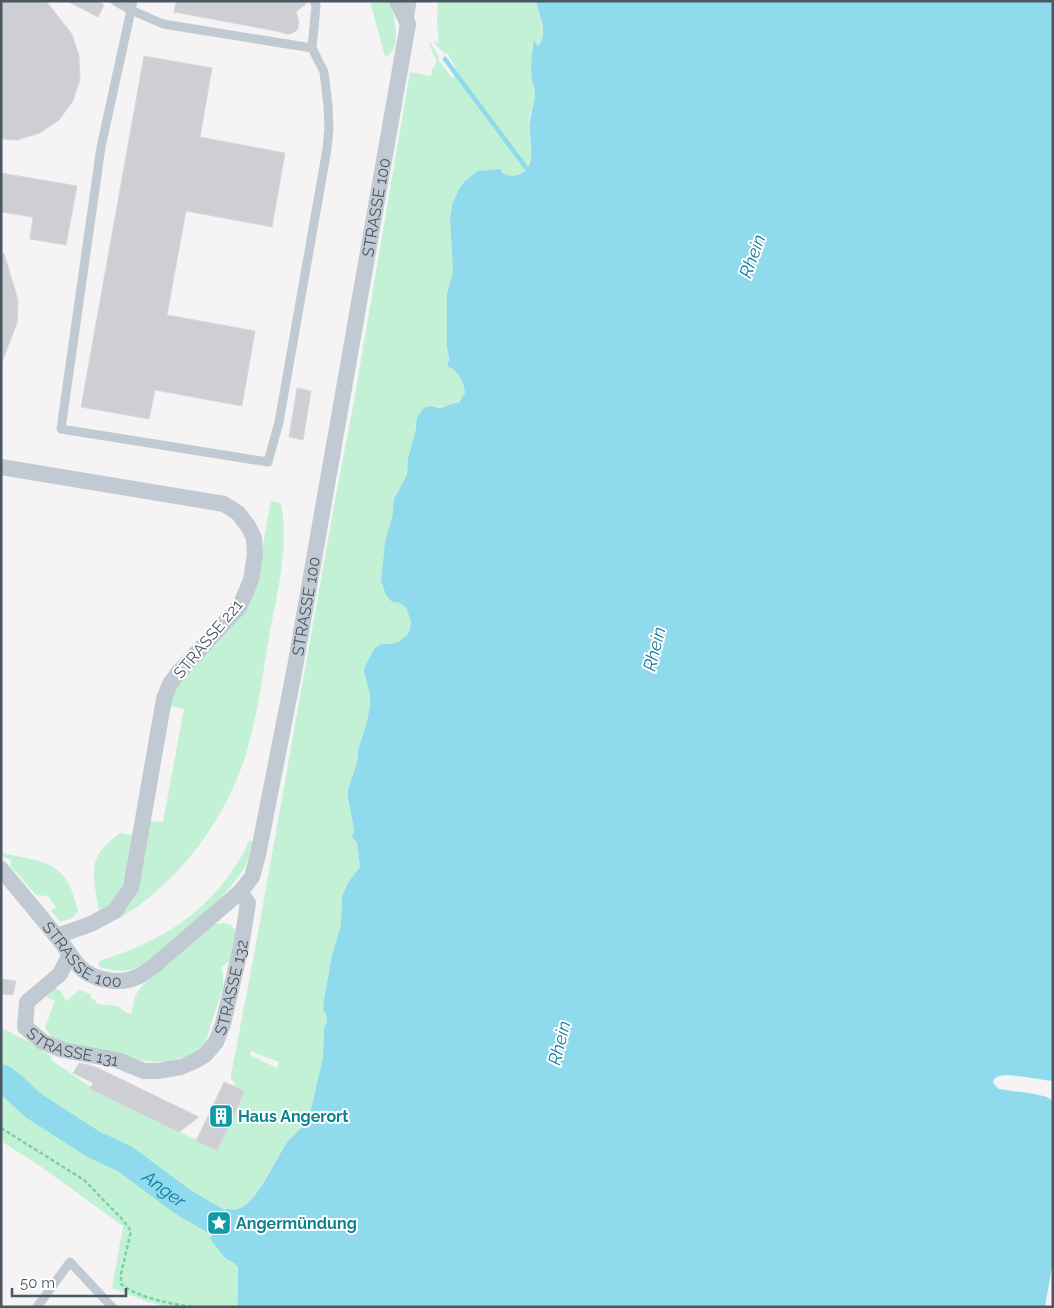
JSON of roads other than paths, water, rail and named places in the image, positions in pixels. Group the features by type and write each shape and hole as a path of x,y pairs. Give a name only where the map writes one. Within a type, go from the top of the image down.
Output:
{"street":[{"path":"397,1 408,24"},
{"name":"STRASSE 100","path":"1,869 84,970 108,981 125,980 140,976 168,955 240,892 252,877 258,856 294,667 408,24"},
{"name":"STRASSE 221","path":"1,467 224,504 238,513 254,538 255,554 251,580 240,606 178,673 170,684 164,699 131,888 115,911 91,924 57,936"},
{"name":"STRASSE 132","path":"181,1067 205,1054 216,1042 223,1024 241,947 248,903 240,892"},
{"name":"STRASSE 131","path":"70,954 60,974 27,1002 25,1027 43,1042 63,1050 117,1060 144,1072 158,1072 181,1067"}],"lane":[{"path":"115,1 132,6 163,24 312,48"},
{"path":"132,6 101,147 62,429 268,462 279,422 329,128 324,72 312,48 316,6 314,1"},
{"path":"408,24 412,1"},
{"path":"37,1307 70,1262 112,1307"}],"water":[{"name":"Rhein","path":"536,1 1053,1 1053,1081 1007,1075 997,1077 993,1083 999,1089 1035,1094 1047,1097 1053,1101 1053,1260 1045,1307 237,1307 238,1267 225,1258 210,1239 226,1209 238,1209 253,1198 283,1148 309,1118 323,1057 324,1029 327,1020 323,1009 324,1000 332,955 341,925 342,896 349,881 360,867 357,843 352,837 354,830 348,790 358,759 358,750 367,722 370,704 370,695 364,671 375,648 381,644 391,644 400,641 410,630 411,621 406,608 400,603 392,602 386,595 381,581 385,544 392,518 394,498 407,474 408,458 415,434 417,417 424,408 430,406 440,408 459,402 465,393 460,377 447,366 449,359 447,347 447,294 453,271 450,220 452,205 464,182 478,171 501,169 501,172 515,176 526,170 530,164 530,121 535,94 531,64 534,40 538,46 543,35"}],"waterway":[{"path":"445,59 527,169"},
{"name":"Anger","path":"1,1078 34,1106 93,1144 125,1159 183,1202 219,1223 247,1245"}],"place":[{"name":"Haus Angerort","path":"221,1116"},
{"name":"Angermündung","path":"219,1223"}]}
